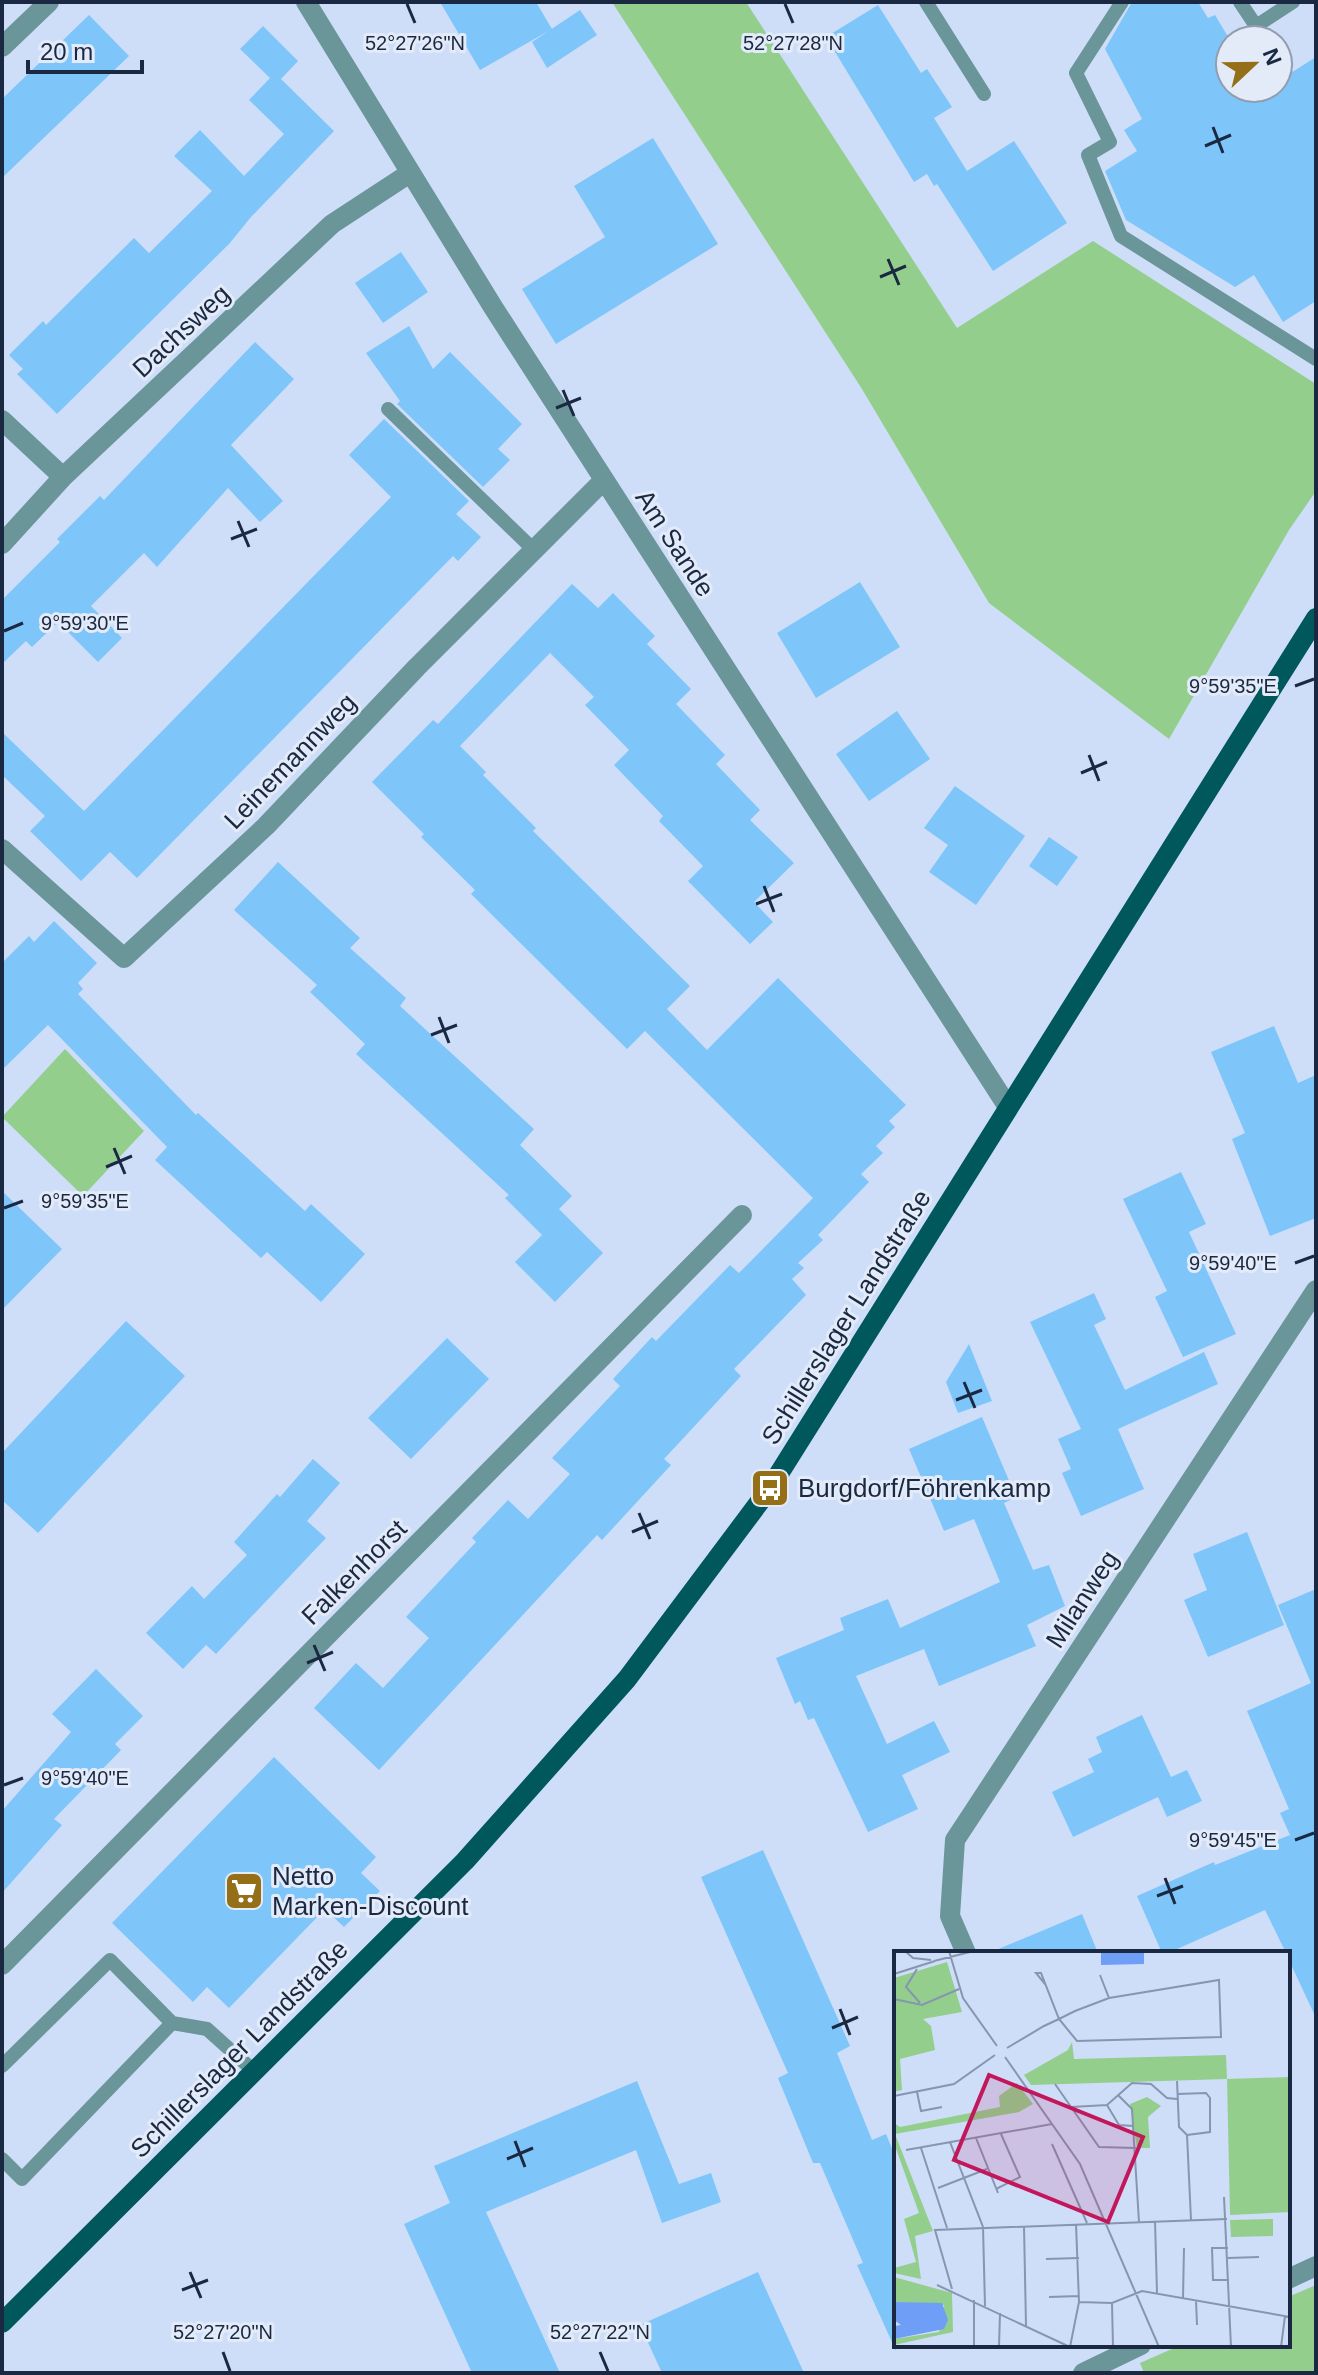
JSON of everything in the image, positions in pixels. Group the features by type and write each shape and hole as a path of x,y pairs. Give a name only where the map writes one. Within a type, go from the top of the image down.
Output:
{"main road":[{"name":"Schillerslager Landstraße","path":"2,2323 465,1861 627,1679 770,1488 1316,618"}],"street":[{"path":"2,47 49,2"},
{"name":"Am Sande","path":"306,2 604,480 1008,1107"},
{"name":"Dachsweg","path":"2,544 63,477 332,224 410,173"},
{"path":"2,420 63,477"},
{"name":"Leinemannweg","path":"2,849 124,958 266,826 417,667 604,480"},
{"name":"Falkenhorst","path":"2,1965 742,1215"},
{"name":"Milanweg","path":"965,1951 950,1916 955,1840 1316,1290"},
{"path":"1290,2278 1316,2266"},
{"path":"1083,2373 1136,2347"}],"lane":[{"path":"926,2 984,94"},
{"path":"1122,2 1076,73 1110,142 1088,155 1121,236 1316,359"},
{"path":"1240,2 1256,26 1293,2"},
{"path":"388,409 534,550"},
{"path":"2,2066 110,1960 172,2023 207,2029 255,2072"},
{"path":"2,2159 22,2179 172,2023"}],"green space":[{"path":"612,2 746,2 957,328 1093,241 1316,384 1316,491 1289,530 1169,739 989,603 862,389"},
{"path":"65,1049 144,1131 83,1196 2,1117"},
{"path":"1316,2285 1316,2373 1144,2373 1140,2363 1176,2347 1290,2347 1290,2296"}],"building":[{"path":"440,2 536,2 552,29 480,70"},
{"path":"1132,2 1198,2 1208,18 1215,15 1220,24 1214,24 1214,104 1294,104 1294,71 1316,57 1316,301 1283,322 1254,275 1235,287 1126,220 1105,171 1137,151 1124,130 1142,119 1105,49"},
{"path":"878,5 921,73 927,69 952,107 934,118 967,171 1014,141 1067,223 993,271 937,184 934,186 927,174 914,182 826,37"},
{"path":"580,10 597,35 547,68 532,42"},
{"path":"89,15 129,56 2,178 2,99"},
{"path":"263,26 298,61 281,79 334,131 229,244 57,414 17,374 23,369 9,355 43,321 46,325 134,238 149,253 212,191 174,156 200,130 244,176 284,134 249,100 270,78 240,49"},
{"path":"653,138 718,244 556,344 522,289 605,237 574,186"},
{"path":"401,252 428,292 383,323 355,283"},
{"path":"409,326 433,369 450,352 522,424 498,449 510,460 483,487 397,404 400,401 366,353"},
{"path":"255,342 294,379 231,445 283,501 260,522 228,488 157,567 144,553 91,606 122,638 98,662 58,622 32,647 26,641 2,664 2,600 60,542 57,539 100,496 104,500"},
{"path":"384,419 469,501 456,514 481,537 458,561 453,556 137,878 110,852 81,881 30,831 45,816 2,775 2,732 84,811 391,497 349,455"},
{"path":"860,582 900,647 816,698 777,633"},
{"path":"572,584 598,608 613,593 655,636 647,644 691,689 676,704 725,755 716,764 760,810 750,820 794,863 754,902 773,922 750,944 688,881 703,866 659,821 663,816 614,765 629,750 585,705 594,697 550,653 460,746 486,772 483,775 536,828 533,831 690,986 667,1009 707,1050 778,978 906,1105 889,1121 895,1127 876,1146 883,1153 861,1174 869,1182 818,1235 823,1240 798,1263 804,1268 792,1279 806,1295 734,1369 741,1376 664,1459 671,1465 602,1540 597,1535 379,1770 314,1708 356,1663 383,1688 429,1638 406,1617 476,1542 472,1538 508,1500 528,1519 570,1474 552,1458 620,1386 613,1379 652,1337 656,1341 730,1265 739,1273 813,1198 645,1031 627,1049 471,894 475,890 421,837 424,834 372,782 433,720 438,724"},
{"path":"897,711 930,759 869,801 836,754"},
{"path":"955,786 1025,836 976,905 929,872 948,845 924,828"},
{"path":"1049,837 1078,857 1057,886 1029,866"},
{"path":"278,862 360,938 350,948 406,998 400,1006 534,1129 520,1145 572,1196 559,1209 603,1253 555,1302 515,1262 542,1235 505,1198 509,1195 356,1054 365,1044 310,992 317,985 234,910"},
{"path":"54,921 97,963 78,983 83,989 78,994 196,1115 198,1113 305,1211 311,1204 365,1254 321,1302 267,1252 261,1258 155,1160 167,1147 48,1025 2,1070 2,963 29,936 34,942"},
{"path":"1274,1026 1298,1083 1316,1075 1316,1218 1270,1236 1232,1139 1245,1133 1211,1052"},
{"path":"1181,1172 1206,1224 1189,1232 1236,1334 1183,1357 1155,1297 1167,1291 1123,1199"},
{"path":"2,1191 62,1249 2,1310"},
{"path":"1094,1293 1106,1319 1094,1325 1125,1390 1204,1352 1218,1384 1118,1429 1144,1489 1081,1516 1062,1473 1071,1469 1058,1439 1081,1429 1030,1322"},
{"path":"126,1321 185,1376 38,1533 2,1500 2,1453"},
{"path":"447,1338 489,1379 411,1459 368,1418"},
{"path":"969,1344 992,1401 958,1413 946,1382"},
{"path":"982,1417 1016,1497 1004,1503 1033,1570 1049,1565 1065,1606 1027,1625 1036,1646 939,1686 924,1649 856,1676 887,1744 934,1721 950,1752 902,1775 918,1809 868,1832 814,1718 808,1720 800,1701 795,1704 776,1658 844,1630 840,1618 888,1599 900,1628 1000,1582 974,1519 944,1531 909,1449"},
{"path":"313,1459 340,1483 307,1521 326,1538 216,1654 206,1645 183,1669 146,1633 192,1586 204,1599 247,1555 234,1542"},
{"path":"1247,1532 1284,1625 1208,1657 1184,1600 1207,1590 1193,1554"},
{"path":"1316,1589 1316,2018 1290,1962 1290,1951 1285,1951 1265,1910 1173,1951 1161,1951 1137,1896 1214,1862 1215,1865 1290,1835 1280,1813 1289,1809 1247,1711 1311,1683 1278,1605"},
{"path":"96,1669 143,1716 115,1744 121,1750 54,1819 62,1825 2,1893 2,1811 71,1732 52,1714"},
{"path":"1142,1715 1171,1777 1187,1770 1202,1801 1167,1817 1158,1797 1073,1837 1052,1792 1094,1772 1088,1759 1102,1752 1096,1737"},
{"name":"Netto Marken-Discount","path":"274,1757 376,1857 361,1873 380,1891 344,1927 325,1909 229,2008 207,1987 193,2002 112,1923"},
{"path":"763,1850 850,2046 837,2053 872,2140 886,2134 894,2153 894,2347 857,2265 863,2263 820,2163 813,2163 778,2078 788,2073 701,1877"},
{"path":"1082,1914 1097,1951 994,1951"},
{"path":"637,2081 679,2184 711,2173 721,2202 662,2223 636,2150 486,2212 560,2373 472,2373 404,2224 450,2203 434,2166"},
{"path":"758,2272 804,2373 662,2373 640,2325"}],"place":[{"name":"Burgdorf/Föhrenkamp","path":"770,1488"},
{"name":"Netto Marken-Discount","path":"244,1891"}]}
